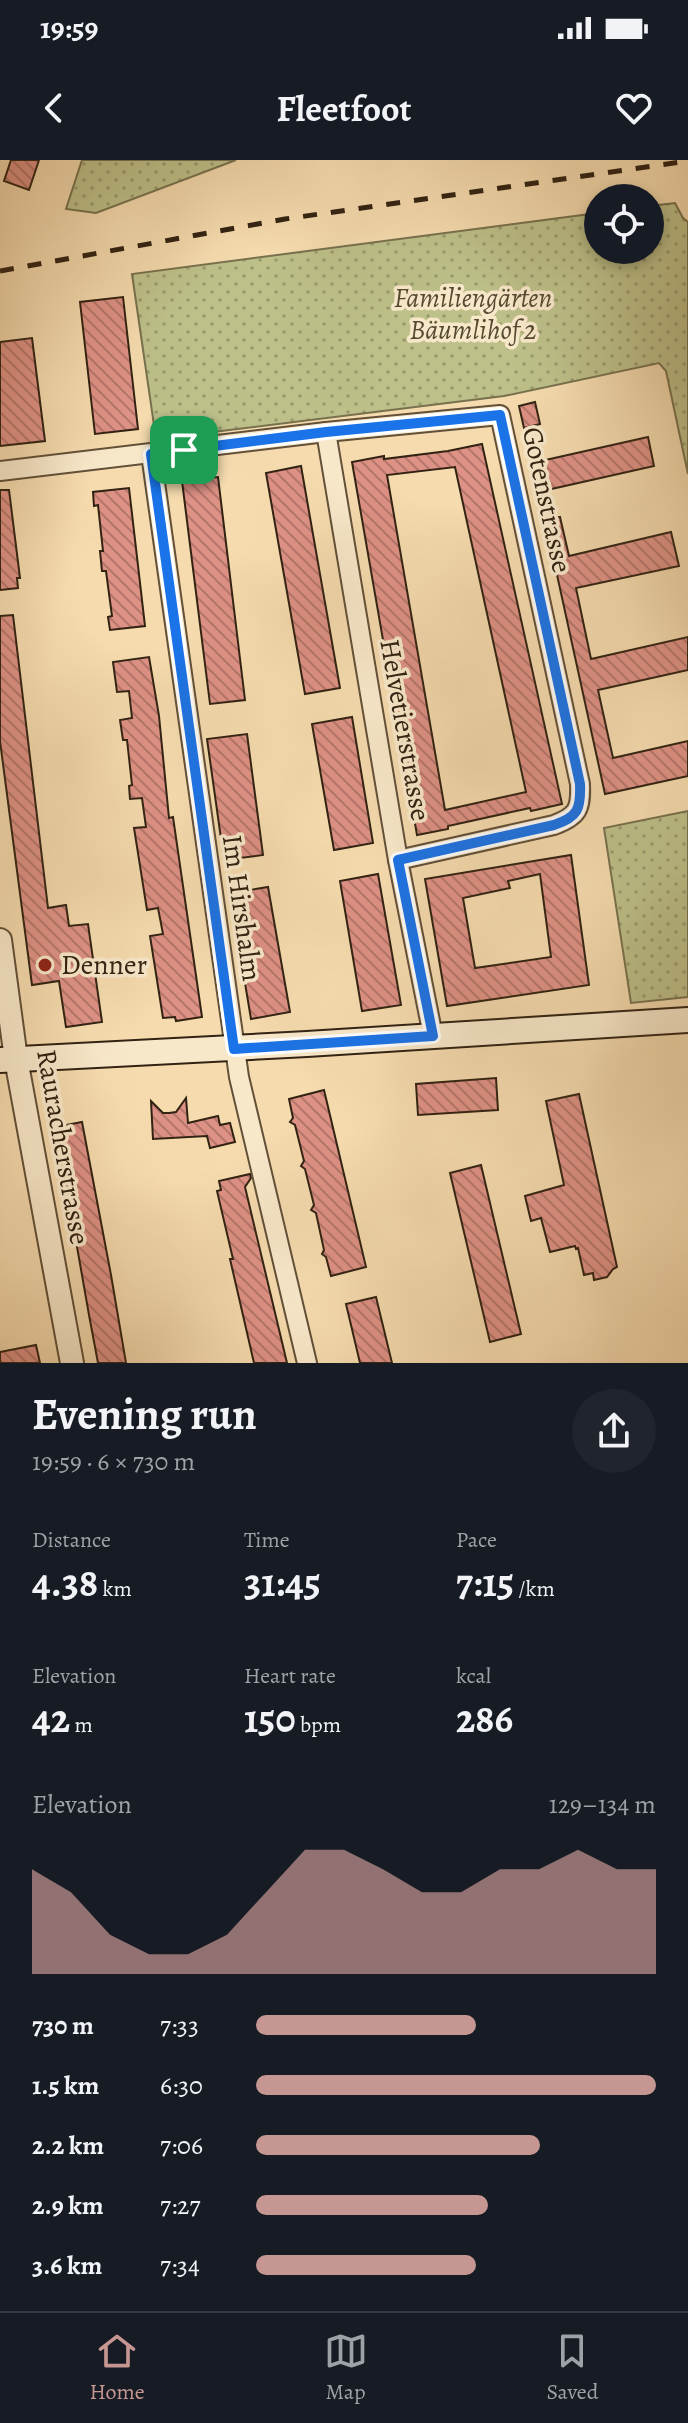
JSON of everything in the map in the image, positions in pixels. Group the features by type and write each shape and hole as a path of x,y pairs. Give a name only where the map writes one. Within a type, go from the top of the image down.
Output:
{"main road":[{"path":"8,1060 688,1020"}],"street":[{"name":"Gotenstrasse","path":"0,471 326,432 500,415 580,784 581,801 577,812 568,820 554,825 398,860"},
{"name":"Helvetierstrasse","path":"326,432 398,860 433,1036"},
{"name":"Im Hirshalm","path":"151,454 234,1049 307,1363"},
{"name":"Rauracherstrasse","path":"0,940 8,1060 72,1363"}],"green space":[{"path":"82,160 236,160 96,213 66,209"},
{"name":"Familiengärten Bäumlihof 2","path":"675,203 688,222 688,474 666,371 659,363 504,396 156,439 132,274 584,215 584,264 664,264 664,204"},
{"path":"688,811 688,997 631,1003 604,828"}],"building":[{"path":"11,160 39,160 29,190 4,181"},
{"path":"123,297 138,429 95,434 80,302"},
{"path":"32,338 45,441 0,446 0,342"},
{"path":"535,402 540,424 524,428 519,406"},
{"path":"648,437 654,466 538,492 532,463"},
{"path":"482,444 562,804 531,811 530,808 417,835 352,462","holes":["455,467 526,792 445,810 387,475"]},
{"path":"301,466 340,688 305,694 266,473"},
{"path":"218,477 245,700 210,704 182,481"},
{"path":"129,488 145,626 110,630 108,617 112,616 106,571 102,571 98,505 94,506 93,492"},
{"path":"0,490 9,490 20,578 17,578 18,588 0,590"},
{"path":"560,517 569,556 671,532 679,566 576,588 591,659 688,637 688,670 598,690 613,758 688,741 688,776 605,794 545,520"},
{"path":"13,615 48,908 66,905 69,926 88,924 102,1022 66,1027 59,981 32,985 0,741 0,616"},
{"path":"149,657 159,716 169,818 173,817 202,1017 176,1021 175,1017 163,1018 150,936 163,934 158,908 147,910 134,828 146,827 142,798 130,799 129,786 132,785 127,740 123,740 120,720 132,718 129,691 117,692 113,662"},
{"path":"352,717 373,843 334,850 312,724"},
{"path":"247,734 263,855 224,860 207,739"},
{"path":"571,855 589,985 447,1006 425,879","holes":["540,874 551,957 475,968 463,898 510,888 508,881"]},
{"path":"378,874 401,1005 362,1011 340,881"},
{"path":"268,887 290,1012 251,1019 230,893"},
{"path":"496,1078 498,1110 418,1115 416,1084"},
{"path":"324,1090 366,1267 331,1276 326,1257 322,1254 324,1250 316,1213 311,1210 314,1205 305,1169 301,1166 304,1161 295,1125 290,1122 293,1118 289,1099"},
{"path":"579,1094 617,1267 607,1277 594,1280 593,1273 584,1275 575,1246 550,1252 541,1218 531,1221 525,1196 564,1185 546,1101"},
{"path":"186,1098 188,1123 218,1116 220,1125 230,1123 235,1142 210,1148 207,1136 153,1139 151,1101 163,1113 169,1113 176,1112"},
{"path":"82,1122 126,1363 98,1363 89,1315 56,1127"},
{"path":"481,1165 521,1334 490,1342 450,1173"},
{"path":"250,1174 245,1187 287,1363 254,1363 230,1259 233,1259 217,1191 221,1190 219,1181"},
{"path":"376,1297 392,1363 360,1363 346,1304"},
{"path":"36,1345 40,1363 0,1363 0,1352"}],"railway":[{"path":"0,271 285,219 688,161"}],"place":[{"name":"Denner","path":"45,965"}],"route":[{"path":"500,415 580,784 581,801 577,812 568,820 554,825 398,860 433,1036 234,1049 151,454 184,450 500,415"}]}
